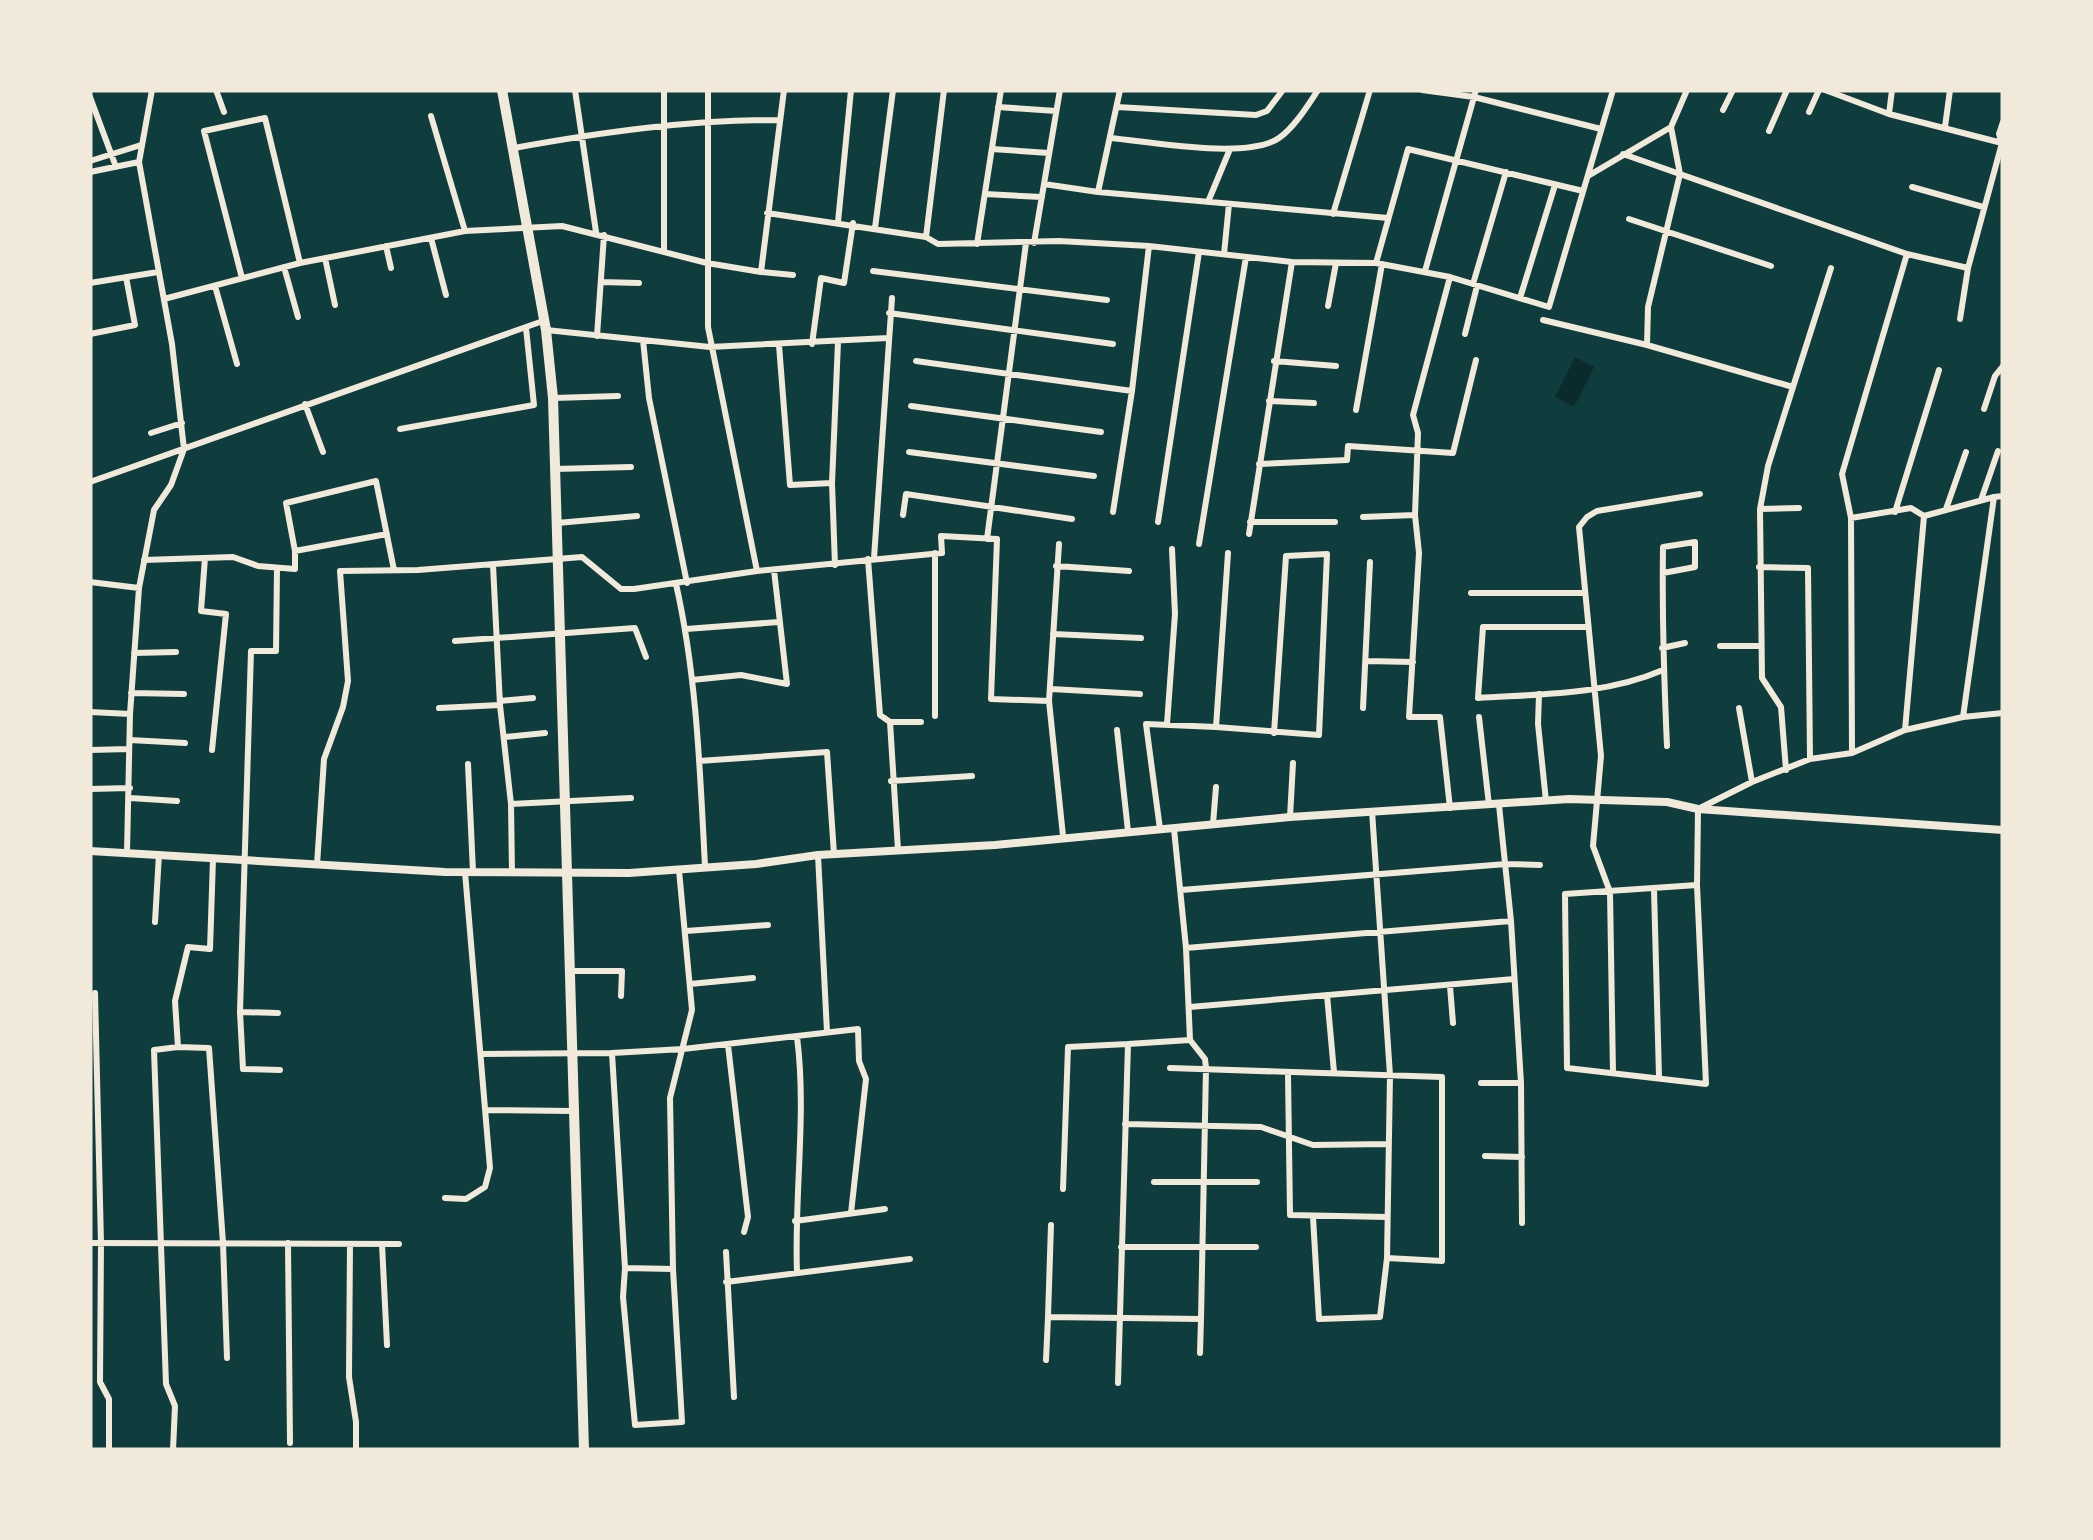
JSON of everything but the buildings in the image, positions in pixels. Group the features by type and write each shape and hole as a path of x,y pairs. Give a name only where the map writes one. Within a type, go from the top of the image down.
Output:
{"main road":[{"path":"502,90 545,325 552,398 584,1450"}],"street":[{"path":"127,852 130,714 139,588 154,510 171,485 184,449 164,299 139,162 152,90"},
{"path":"216,90 224,112"},
{"path":"575,90 600,233 598,336"},
{"path":"664,90 664,251"},
{"path":"708,90 710,347 756,571"},
{"path":"761,272 784,90"},
{"path":"838,222 851,90"},
{"path":"875,228 893,90"},
{"path":"926,237 944,90"},
{"path":"977,244 1001,90"},
{"path":"987,539 1020,290 1042,197 1060,90"},
{"path":"1098,192 1120,90"},
{"path":"1117,106 1256,115 1267,110 1283,90"},
{"path":"1111,138 1230,149 1261,148 1282,137 1318,90"},
{"path":"1333,214 1370,90"},
{"path":"1422,90 1475,93 1601,128"},
{"path":"767,213 926,237 938,244 1060,241 1149,246 1292,262 1379,264 1425,271 1550,307 1613,90"},
{"path":"1647,344 1648,307 1680,174 1671,127 1686,92 1676,90"},
{"path":"1723,110 1733,90"},
{"path":"1769,130 1787,90"},
{"path":"1809,112 1822,90 1841,92 1889,114 2002,144"},
{"path":"1889,114 1892,90"},
{"path":"1945,127 1950,90"},
{"path":"1425,271 1475,93"},
{"path":"90,97 116,167"},
{"path":"998,108 1056,111"},
{"path":"431,116 464,231"},
{"path":"242,279 204,131 265,118 300,263"},
{"path":"514,148 664,124 778,120"},
{"path":"1960,319 1968,268 2002,144 1999,134 2003,122"},
{"path":"1587,176 1671,127"},
{"path":"90,161 141,144"},
{"path":"992,149 1049,154"},
{"path":"1208,202 1230,149"},
{"path":"1356,410 1388,218 1408,149 1583,191"},
{"path":"1623,154 1907,254 1968,268"},
{"path":"90,172 139,162"},
{"path":"1465,334 1506,172"},
{"path":"1044,184 1388,218"},
{"path":"1520,298 1556,184"},
{"path":"1912,187 1983,207"},
{"path":"985,194 1042,197"},
{"path":"1224,254 1229,204"},
{"path":"1629,219 1770,266"},
{"path":"812,344 821,278 844,283 853,224"},
{"path":"164,299 300,263 464,231 562,226 707,263 793,276"},
{"path":"430,238 446,295"},
{"path":"386,246 391,268"},
{"path":"1112,512 1132,391 1149,246"},
{"path":"1158,522 1199,252"},
{"path":"1852,753 1850,518 1842,474 1907,254"},
{"path":"1199,544 1246,257"},
{"path":"324,258 336,305"},
{"path":"1248,534 1292,262"},
{"path":"1328,306 1336,262"},
{"path":"284,267 298,317"},
{"path":"1786,770 1782,707 1762,678 1760,508 1768,466 1831,268"},
{"path":"872,271 1107,300"},
{"path":"90,283 158,272"},
{"path":"90,334 135,326 126,277"},
{"path":"1450,278 1412,415 1418,433 1419,554 1410,717 1440,716 1450,808"},
{"path":"601,282 640,283"},
{"path":"215,286 237,364"},
{"path":"892,298 871,558 880,715 890,722 921,722"},
{"path":"889,314 1113,344"},
{"path":"1543,320 1647,344 1793,387"},
{"path":"90,482 526,328 545,325 598,336 710,347 888,338"},
{"path":"400,429 534,405 526,328"},
{"path":"643,340 649,398 687,583"},
{"path":"835,565 832,483 838,341"},
{"path":"779,345 790,484 832,483"},
{"path":"1260,464 1346,460 1348,446 1453,453 1476,360"},
{"path":"916,361 1132,391"},
{"path":"1274,361 1336,366"},
{"path":"1984,409 1995,376 2003,366"},
{"path":"1895,512 1939,370"},
{"path":"552,398 618,396"},
{"path":"1269,402 1314,403"},
{"path":"305,404 324,452"},
{"path":"911,406 1101,432"},
{"path":"151,433 182,423"},
{"path":"1981,501 1998,450"},
{"path":"908,452 1094,476"},
{"path":"1946,510 1966,452"},
{"path":"555,469 630,467"},
{"path":"144,560 233,558 258,566 295,569 286,503 376,481 394,570"},
{"path":"903,515 906,494 1072,519"},
{"path":"1613,1073 1610,892 1593,846 1601,756 1579,527 1597,511 1700,494"},
{"path":"1850,518 1911,508 1924,516 1999,497 1963,717"},
{"path":"1760,508 1799,508"},
{"path":"1363,518 1416,515"},
{"path":"556,523 637,516"},
{"path":"1906,730 1924,516"},
{"path":"1250,522 1335,522"},
{"path":"295,550 386,534"},
{"path":"317,866 324,759 343,707 348,680 340,571 582,558 621,589 942,553 941,536 997,539 991,699 1049,701"},
{"path":"1662,573 1695,567 1696,542 1663,547 1662,573 1662,648 1667,746"},
{"path":"1059,544 1049,701 1063,836"},
{"path":"1167,724 1175,614 1172,548"},
{"path":"1216,727 1228,553"},
{"path":"935,554 935,716"},
{"path":"1160,829 1146,724 1216,727 1274,733 1320,736 1327,554 1286,556 1274,733"},
{"path":"205,558 201,611 226,614 212,750"},
{"path":"1363,708 1370,562"},
{"path":"493,565 512,874"},
{"path":"1056,566 1130,571"},
{"path":"1759,566 1808,568 1810,760"},
{"path":"276,568 276,651 251,651 240,1012 243,1069 280,1070"},
{"path":"692,680 741,676 787,684 774,570"},
{"path":"90,582 139,588"},
{"path":"676,584 692,680 705,866"},
{"path":"1471,593 1584,593"},
{"path":"686,630 780,622"},
{"path":"1587,627 1483,627 1478,698 1594,690 1638,681 1663,670"},
{"path":"455,641 635,628 646,657"},
{"path":"1054,634 1141,638"},
{"path":"1662,648 1686,643"},
{"path":"1720,646 1760,646"},
{"path":"134,652 176,652"},
{"path":"1366,661 1414,662"},
{"path":"1051,689 1140,694"},
{"path":"131,693 184,694"},
{"path":"1538,694 1546,801"},
{"path":"439,708 533,698"},
{"path":"1738,708 1752,782"},
{"path":"90,712 130,714"},
{"path":"1698,809 1752,782 1810,760 1852,753 1906,730 1963,717 2003,714"},
{"path":"1479,717 1506,864 1511,921 1521,1083 1522,1223"},
{"path":"890,722 898,850"},
{"path":"1117,730 1128,832"},
{"path":"504,737 545,733"},
{"path":"90,750 185,743"},
{"path":"700,761 827,752 834,854"},
{"path":"1290,817 1293,762"},
{"path":"445,1198 466,1199 485,1187 490,1168 469,872 468,764"},
{"path":"891,781 972,776"},
{"path":"1214,824 1216,787"},
{"path":"90,788 130,788"},
{"path":"130,798 177,801"},
{"path":"510,804 631,798"},
{"path":"90,851 512,874 679,870 818,854 1546,801 1667,802 1698,809 2003,830"},
{"path":"1697,885 1565,894 1567,1068 1706,1084 1697,885 1698,809"},
{"path":"1313,1217 1319,1319 1380,1317 1387,1258 1390,1075 1372,812"},
{"path":"1174,829 1190,1040 1205,1059 1206,1068 1200,1352"},
{"path":"156,922 159,854"},
{"path":"818,854 827,1032"},
{"path":"178,1047 175,1001 188,947 210,949 214,858"},
{"path":"1181,890 1506,864 1540,865"},
{"path":"612,1054 625,1268 623,1297 635,1425 682,1422 673,1269 670,1098 692,1010 679,870"},
{"path":"1654,889 1659,1078"},
{"path":"1186,948 1511,921"},
{"path":"686,931 768,925"},
{"path":"572,971 622,971 621,996"},
{"path":"690,984 753,978"},
{"path":"1190,1007 1514,979"},
{"path":"1450,986 1453,1023"},
{"path":"95,993 100,1382 110,1399 109,1450"},
{"path":"1327,995 1334,1072"},
{"path":"240,1012 278,1012"},
{"path":"482,1054 612,1054 728,1045 858,1028 860,1061 866,1079 851,1213"},
{"path":"797,1037 801,1070 795,1221 797,1273"},
{"path":"1062,1189 1068,1047 1190,1040"},
{"path":"1118,1382 1128,1044"},
{"path":"728,1045 748,1217 744,1232"},
{"path":"173,1450 175,1406 166,1384 154,1050 210,1048 227,1358"},
{"path":"1170,1068 1442,1076 1442,1260 1387,1258"},
{"path":"1288,1074 1290,1216 1387,1218"},
{"path":"1482,1083 1521,1083"},
{"path":"486,1110 572,1111"},
{"path":"1124,1124 1261,1126 1313,1144 1387,1144"},
{"path":"1485,1156 1522,1157"},
{"path":"1154,1182 1256,1182"},
{"path":"795,1221 886,1209"},
{"path":"1046,1360 1051,1226"},
{"path":"90,1243 398,1244"},
{"path":"288,1243 290,1442"},
{"path":"350,1244 350,1377 356,1450"},
{"path":"382,1244 387,1344"},
{"path":"1121,1246 1256,1246"},
{"path":"726,1252 734,1397"},
{"path":"726,1282 910,1259"},
{"path":"625,1268 673,1269"},
{"path":"1048,1316 1201,1319"}],"water":[{"path":"1575,357 1594,367 1574,407 1555,397"}]}
